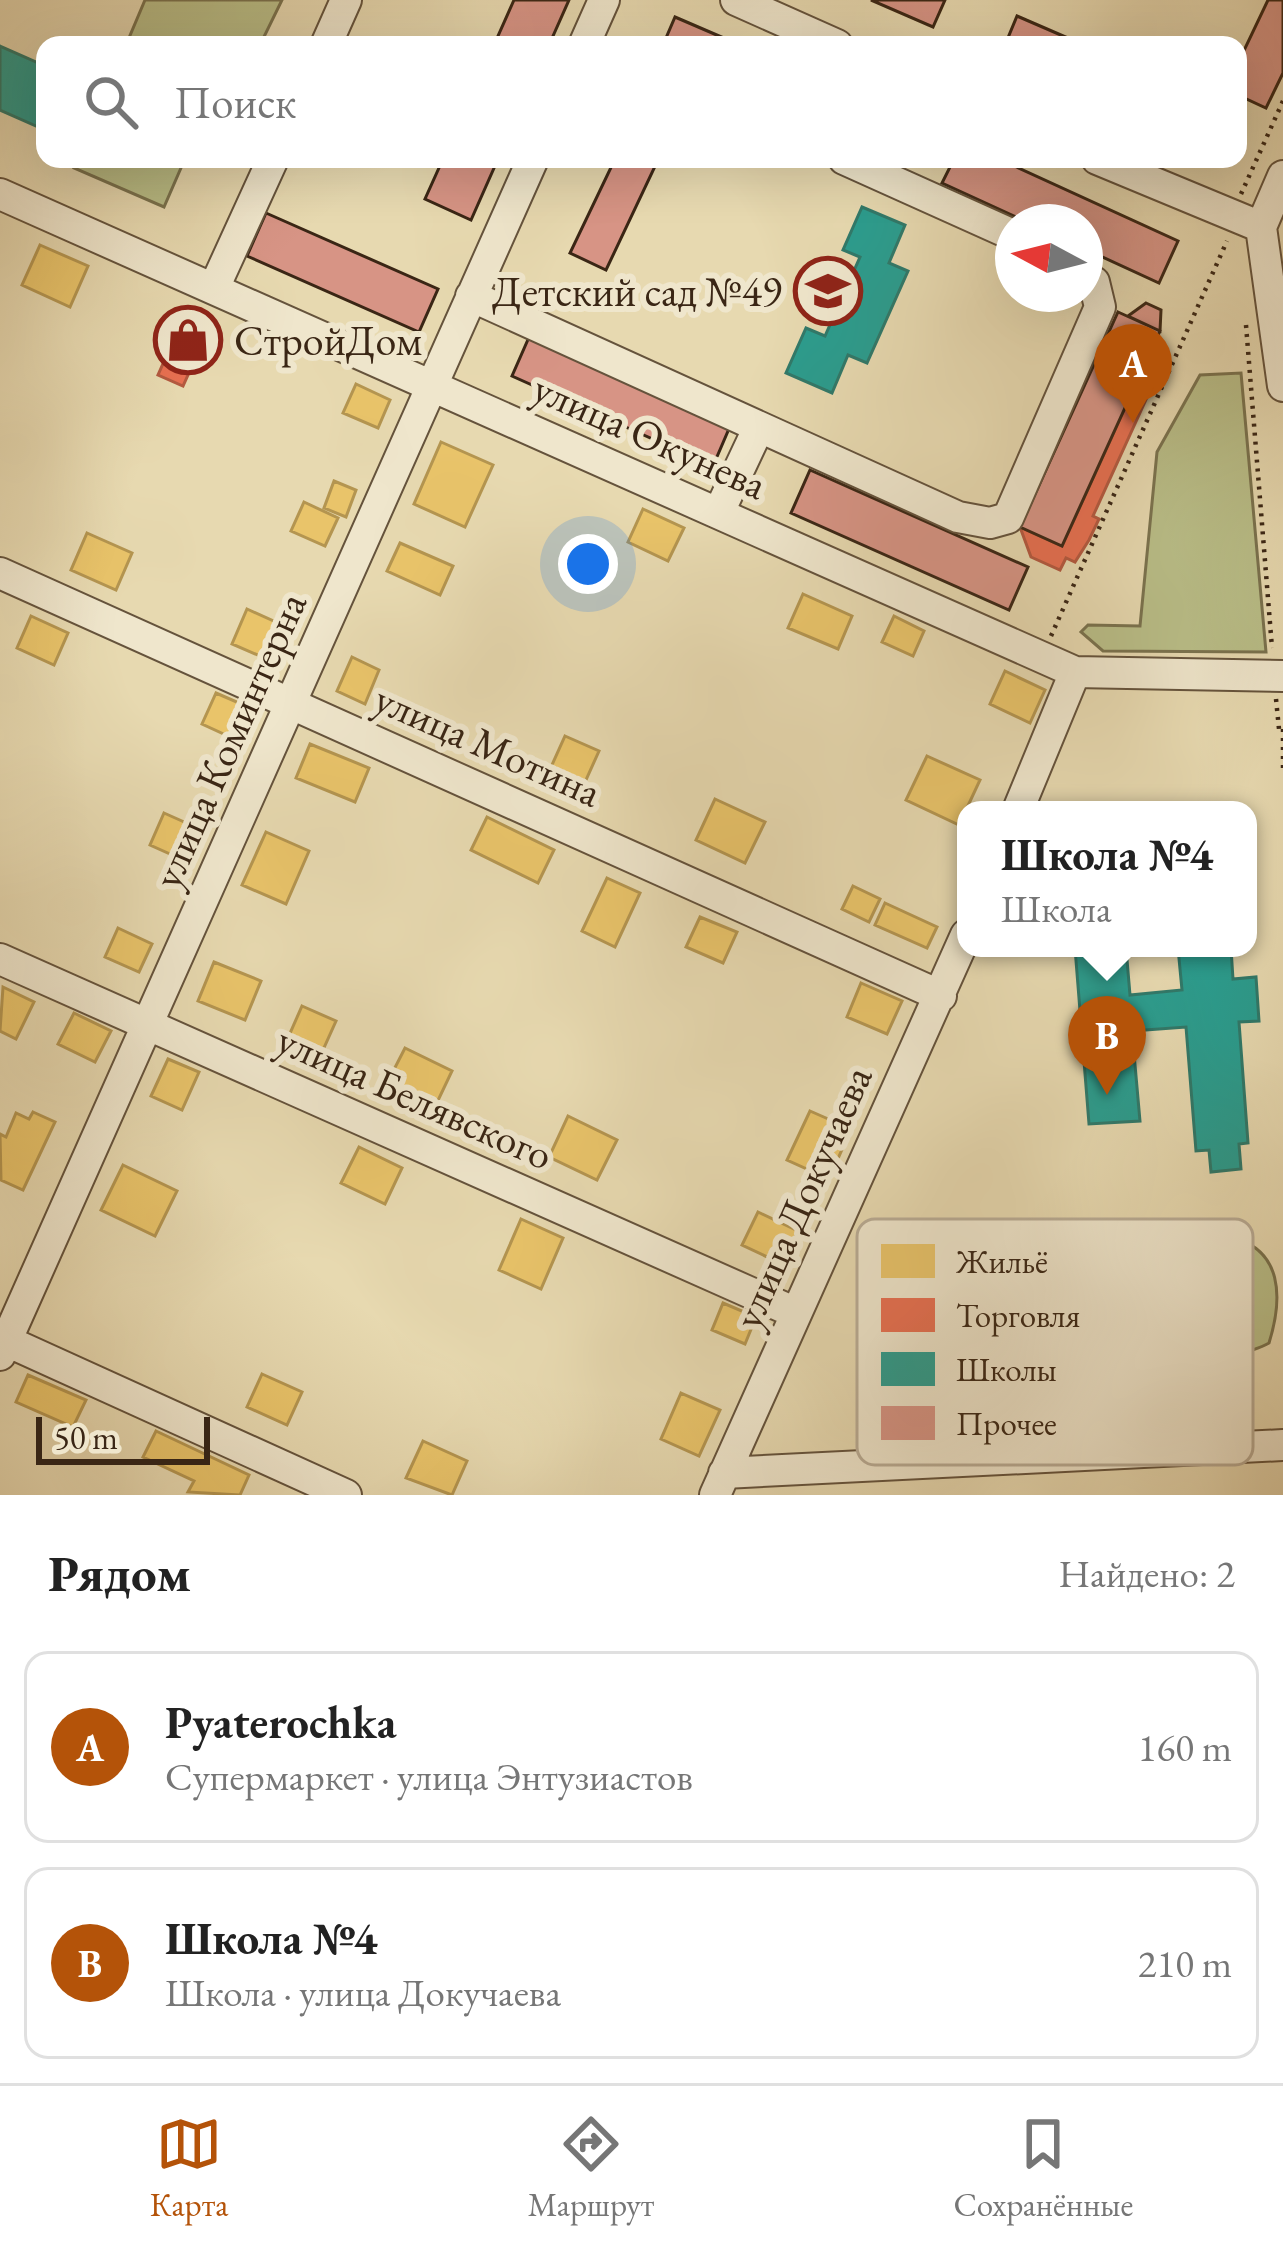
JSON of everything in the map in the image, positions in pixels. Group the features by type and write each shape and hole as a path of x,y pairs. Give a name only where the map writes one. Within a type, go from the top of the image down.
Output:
{"street":[{"path":"330,36 346,0"},
{"path":"589,36 604,0"},
{"path":"736,0 817,36"},
{"path":"214,288 269,168"},
{"name":"улица Коминтерна","path":"2,1345 529,168"},
{"path":"1118,168 1249,223"},
{"path":"901,171 995,225"},
{"path":"1283,176 1249,223 1283,386"},
{"name":"улица Окунева","path":"0,194 1075,672 1277,676"},
{"path":"471,296 958,517 990,523 1008,518 1098,312"},
{"path":"718,512 759,427"},
{"name":"улица Мотина","path":"0,573 941,995"},
{"path":"1022,801 1075,672"},
{"name":"улица Докучаева","path":"719,1484 957,956"},
{"name":"улица Белявского","path":"0,959 796,1313"},
{"path":"2,1345 346,1495"},
{"path":"1253,1447 1283,1445"},
{"path":"719,1484 994,1465"}],"path":[{"path":"1041,657 1249,223 1241,192 1283,100"},
{"path":"1244,311 1283,770"}],"green space":[{"path":"145,0 282,0 264,36 130,36"},
{"path":"74,168 181,168 164,207"},
{"path":"1241,373 1266,652 1103,651 1081,632 1088,625 1140,626 1157,452 1200,375"},
{"path":"1253,1247 1275,1278 1276,1309 1269,1343 1253,1350"}],"building: Жильё":[{"path":"40,245 88,266 70,307 22,285"},
{"path":"356,384 390,400 378,428 343,413"},
{"path":"441,442 493,465 465,527 414,504"},
{"path":"334,481 356,490 346,517 324,508"},
{"path":"304,502 338,518 325,546 291,531"},
{"path":"643,509 684,528 668,561 628,542"},
{"path":"87,533 132,553 116,590 71,570"},
{"path":"400,543 453,566 440,595 387,571"},
{"path":"803,594 852,616 838,649 788,628"},
{"path":"247,609 289,628 274,662 232,644"},
{"path":"31,616 68,633 54,665 17,648"},
{"path":"894,616 924,631 913,656 882,642"},
{"path":"352,657 379,670 365,704 337,691"},
{"path":"1005,671 1045,690 1030,723 990,704"},
{"path":"216,693 253,709 239,741 202,724"},
{"path":"565,736 599,751 581,791 547,776"},
{"path":"310,744 369,768 355,802 296,778"},
{"path":"927,756 980,780 970,801 957,801 957,824 906,800"},
{"path":"715,799 765,822 745,863 696,840"},
{"path":"164,813 202,830 188,862 150,845"},
{"path":"487,817 554,850 538,883 471,850"},
{"path":"266,832 309,851 286,904 242,885"},
{"path":"607,878 640,893 615,947 582,931"},
{"path":"853,886 880,899 869,922 842,909"},
{"path":"885,903 937,927 927,948 875,925"},
{"path":"700,917 737,932 723,963 686,947"},
{"path":"118,928 152,944 139,972 105,957"},
{"path":"214,962 261,981 245,1020 198,1001"},
{"path":"861,983 902,1001 887,1034 847,1017"},
{"path":"3,987 34,1002 16,1039 0,1031"},
{"path":"302,1006 336,1021 318,1061 284,1047"},
{"path":"74,1013 111,1031 95,1062 58,1044"},
{"path":"405,1048 452,1071 433,1111 385,1087"},
{"path":"168,1059 199,1072 182,1110 151,1096"},
{"path":"810,1111 851,1129 829,1179 787,1160"},
{"path":"33,1112 55,1122 23,1190 1,1180 0,1134 6,1137 16,1113 29,1119"},
{"path":"568,1116 617,1140 597,1180 549,1157"},
{"path":"359,1147 402,1168 385,1204 341,1183"},
{"path":"123,1165 177,1191 155,1236 101,1210"},
{"path":"758,1212 798,1231 782,1264 742,1245"},
{"path":"521,1219 563,1238 541,1289 499,1270"},
{"path":"723,1303 756,1317 745,1344 712,1330"},
{"path":"262,1374 302,1392 287,1425 247,1407"},
{"path":"28,1375 86,1400 73,1427 16,1402"},
{"path":"681,1393 720,1410 699,1456 661,1439"},
{"path":"156,1431 249,1475 240,1495 188,1492 194,1481 143,1457"},
{"path":"423,1441 467,1461 452,1495 406,1478"}],"building: Торговля":[{"path":"186,312 211,324 183,386 158,375"},
{"path":"1145,364 1159,371 1093,516 1099,519 1089,540 1075,562 1066,558 1060,570 1031,557 1020,527 1062,546"}],"building: Школы":[{"path":"0,46 36,62 36,126 0,110"},
{"path":"862,207 905,225 889,263 908,271 867,363 848,355 832,393 786,373 806,328 825,336 860,257 843,250"},
{"path":"1076,957 1127,957 1130,995 1182,990 1179,957 1232,957 1233,979 1256,977 1259,1021 1239,1022 1248,1143 1239,1144 1241,1169 1211,1172 1209,1150 1196,1151 1186,1027 1132,1031 1140,1121 1089,1124"}],"building: Прочее":[{"path":"514,0 569,0 553,36 498,36"},
{"path":"871,0 945,0 933,27"},
{"path":"1268,0 1283,0 1283,73 1266,108 1247,99 1247,44"},
{"path":"1017,16 1063,36 1009,36"},
{"path":"675,17 719,36 667,36"},
{"path":"439,168 494,168 471,220 425,199"},
{"path":"611,168 654,168 606,270 570,253"},
{"path":"950,168 1019,168 1097,204 995,204 942,183"},
{"path":"1103,207 1178,241 1159,283 1103,257"},
{"path":"266,213 438,289 419,332 247,256"},
{"path":"1146,303 1161,310 1160,331 1128,316"},
{"path":"1118,312 1160,331 1062,546 1020,527"},
{"path":"530,335 731,424 713,466 512,376"},
{"path":"810,470 1028,567 1009,610 791,513"}],"place":[{"name":"Детский сад №49","path":"828,291"},
{"name":"СтройДом","path":"188,340"},
{"name":"Pyaterochka","path":"1133,423"},
{"name":"Школа №4","path":"1107,1095"}]}
